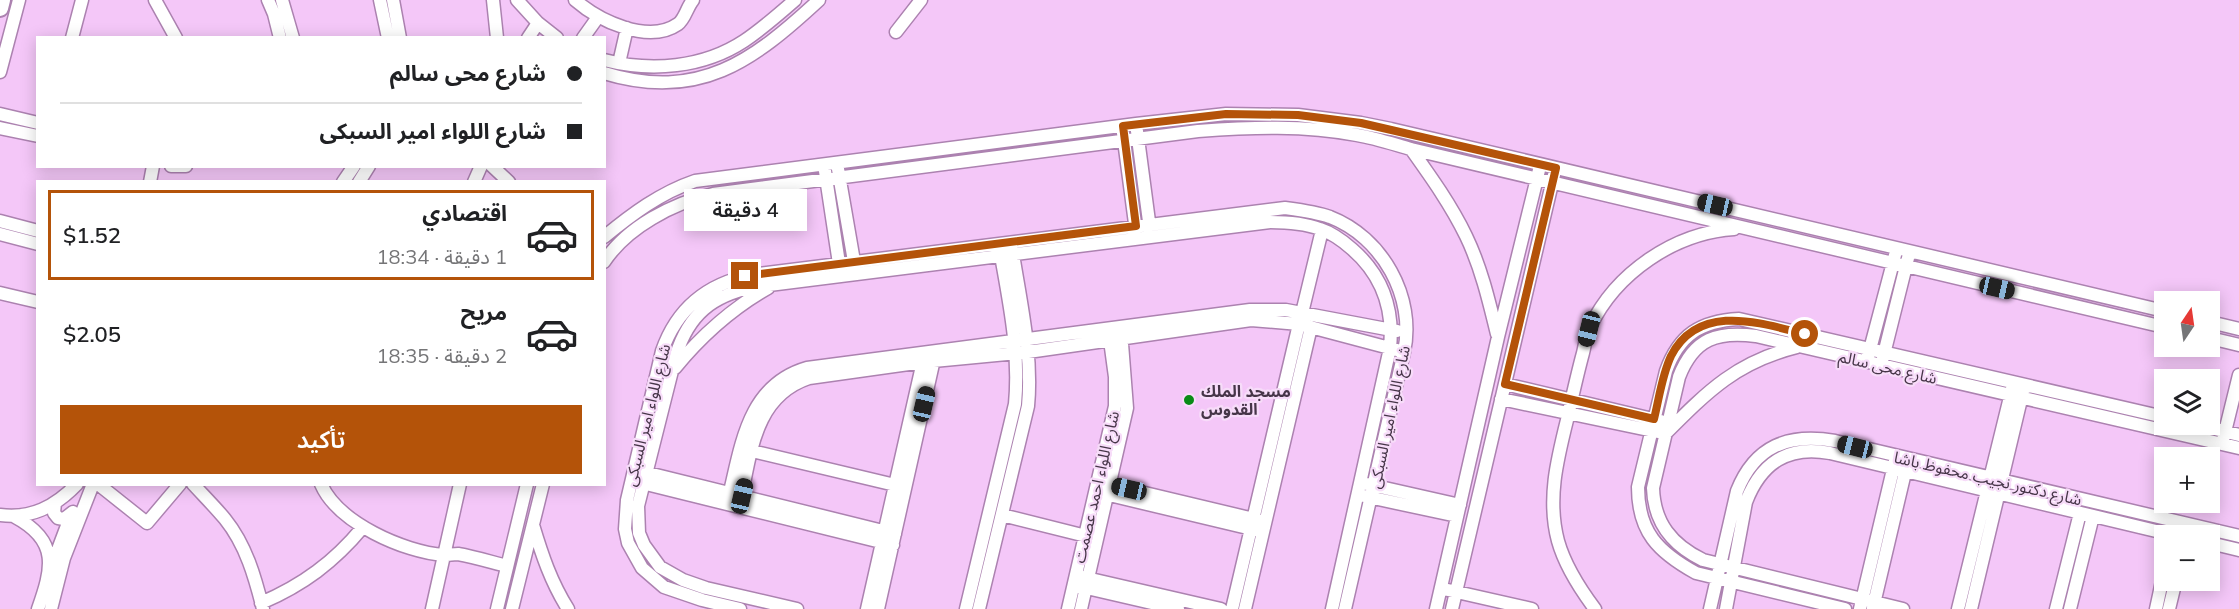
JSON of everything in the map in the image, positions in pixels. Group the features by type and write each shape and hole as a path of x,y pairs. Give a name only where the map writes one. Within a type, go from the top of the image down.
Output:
{"highway":[{"path":"0,8 2,0"}],"street":[{"path":"0,72 19,0"},
{"path":"73,36 82,0"},
{"path":"155,0 175,36"},
{"path":"268,0 280,36"},
{"path":"282,0 292,36"},
{"path":"380,0 388,36"},
{"path":"393,0 400,36"},
{"path":"493,0 497,36"},
{"path":"517,0 552,36"},
{"path":"575,0 598,17 627,28 650,31 667,29 679,23 693,0"},
{"path":"606,60 635,66 667,66 715,56 744,41 795,0"},
{"path":"606,73 639,81 670,82 723,72 764,48 819,0"},
{"path":"896,32 921,0"},
{"path":"585,36 598,17"},
{"path":"529,36 538,23"},
{"path":"619,63 627,28"},
{"path":"0,114 36,123"},
{"path":"606,235 645,205 676,187 695,181 1226,114 1298,115 1361,123 2154,309"},
{"path":"1136,124 1150,230"},
{"path":"1123,126 1137,239"},
{"path":"608,249 669,208 695,198 733,190 1138,138 1270,126 1318,129 1358,135 2154,325"},
{"path":"0,128 36,136"},
{"path":"1411,149 1442,192 1466,236 1485,285 1498,337"},
{"path":"837,163 855,268"},
{"path":"824,164 840,270"},
{"path":"1443,608 1441,588 1498,337 1541,164"},
{"path":"1443,608 1456,592 1556,168"},
{"name":"شارع اللواء امير السبكى","path":"740,609 702,600 664,587 652,579 634,556 625,529 624,514 632,475 667,336 684,310 707,290 736,278 840,270 1006,249 1137,239 1150,230 1285,208 1330,217 1355,231 1386,263 1404,303 1407,333 1404,352 1345,609"},
{"path":"0,221 36,230"},
{"name":"شارع اللواء امير السبكى","path":"1006,249 1136,226 1150,230 1270,222 1305,225 1322,230 1357,254 1376,275 1387,298 1391,331 1390,348 1332,609"},
{"path":"1595,609 1566,561 1558,541 1554,518 1553,482 1589,329 1609,297 1632,273 1660,252 1692,237 1744,228"},
{"path":"1245,609 1258,525 1304,322 1322,230"},
{"path":"0,234 36,243"},
{"path":"1869,355 1897,248"},
{"path":"979,609 1028,406 1029,390 1006,249"},
{"path":"1882,365 1910,251"},
{"name":"شارع اللواء امير السبكى","path":"797,609 758,605 671,574 655,562 644,545 638,520 645,478 672,371 681,339 689,325 712,302 727,295 753,287 771,286 840,270"},
{"path":"672,371 693,345 717,322 743,302 771,286"},
{"path":"0,293 36,302"},
{"path":"735,500 750,417 764,395 783,378 807,368 930,357 1115,334 1267,320 1407,333"},
{"name":"شارع محى سالم","path":"1845,609 1696,573 1678,562 1650,537 1642,522 1638,505 1638,487 1671,356 1694,331 1722,320 1739,320 1869,355 1882,365 2222,444 2238,445"},
{"path":"1304,322 1404,352"},
{"path":"2220,324 2239,329"},
{"name":"شارع محى سالم","path":"1903,609 1867,605 1703,561 1687,553 1663,529 1657,516 1653,488 1684,364 1700,345 1723,334 1738,333 1799,346 1869,355 1885,352 2154,415"},
{"name":"شارع اللواء احمد عصمت","path":"1068,609 1081,582 1103,488 1115,406 1115,334"},
{"path":"2220,340 2239,345"},
{"path":"966,609 1010,429 1021,346"},
{"path":"1501,399 1568,413 1667,428 1729,375 1762,357 1799,346"},
{"path":"735,500 759,425 766,410 782,391 809,378 930,357"},
{"path":"878,609 895,485 930,357"},
{"path":"867,609 889,538 930,357"},
{"path":"2222,444 2239,375"},
{"path":"1958,609 1994,486 2019,383"},
{"path":"1505,384 1571,400 1653,425"},
{"path":"2220,430 2239,435"},
{"name":"شارع دكتور نجيب محفوظ باشا","path":"1710,609 1737,491 1744,473 1756,459 1771,448 1785,441 1801,438 1994,486 2177,522 2182,525"},
{"name":"شارع دكتور نجيب محفوظ باشا","path":"1726,609 1746,502 1752,486 1763,471 1777,460 1802,451 1831,447"},
{"path":"1771,448 1777,460"},
{"path":"752,451 895,485"},
{"path":"1867,605 1901,464"},
{"path":"632,475 889,538"},
{"path":"0,515 15,517 42,511 75,486"},
{"path":"38,609 50,570 73,512 92,486"},
{"path":"51,609 64,558 93,486"},
{"path":"97,486 147,523 178,486"},
{"path":"195,486 226,521 238,540 252,570 262,606 315,575 347,547 363,527"},
{"path":"322,486 325,494 342,512 363,527 398,544 445,555 457,554 506,569"},
{"path":"432,609 460,486"},
{"path":"497,609 527,486"},
{"path":"512,609 542,486"},
{"path":"1971,609 1994,486"},
{"name":"شارع دكتور نجيب محفوظ باشا","path":"1994,486 2080,513 2154,530"},
{"path":"1103,488 1258,525"},
{"name":"شارع اللواء احمد عصمت","path":"1081,609 1081,582 1086,536 1103,488"},
{"path":"1358,489 1458,511"},
{"path":"55,503 54,513 58,518 64,519 73,512"},
{"path":"2056,609 2080,513"},
{"path":"1002,515 1086,536"},
{"path":"2070,609 2093,516"},
{"path":"15,517 42,540 50,570"},
{"path":"533,524 542,558 556,590 568,609"},
{"path":"1232,609 1258,525"},
{"name":"شارع دكتور نجيب محفوظ باشا","path":"2220,534 2239,536"},
{"path":"2220,545 2239,550"},
{"path":"1081,582 1178,609"},
{"path":"1081,582 1221,609"},
{"path":"702,600 706,588"},
{"path":"1441,588 1532,609"},
{"path":"2156,609 2160,591"},
{"path":"2169,609 2173,591"}],"place":[{"name":"مسجد الملك القدوس","path":"1189,400"}],"route":[{"path":"745,276 1136,226 1123,126 1226,114 1262,113 1361,123 1556,168 1505,384 1654,419 1671,356 1694,331 1722,320 1739,320 1805,334"}]}
